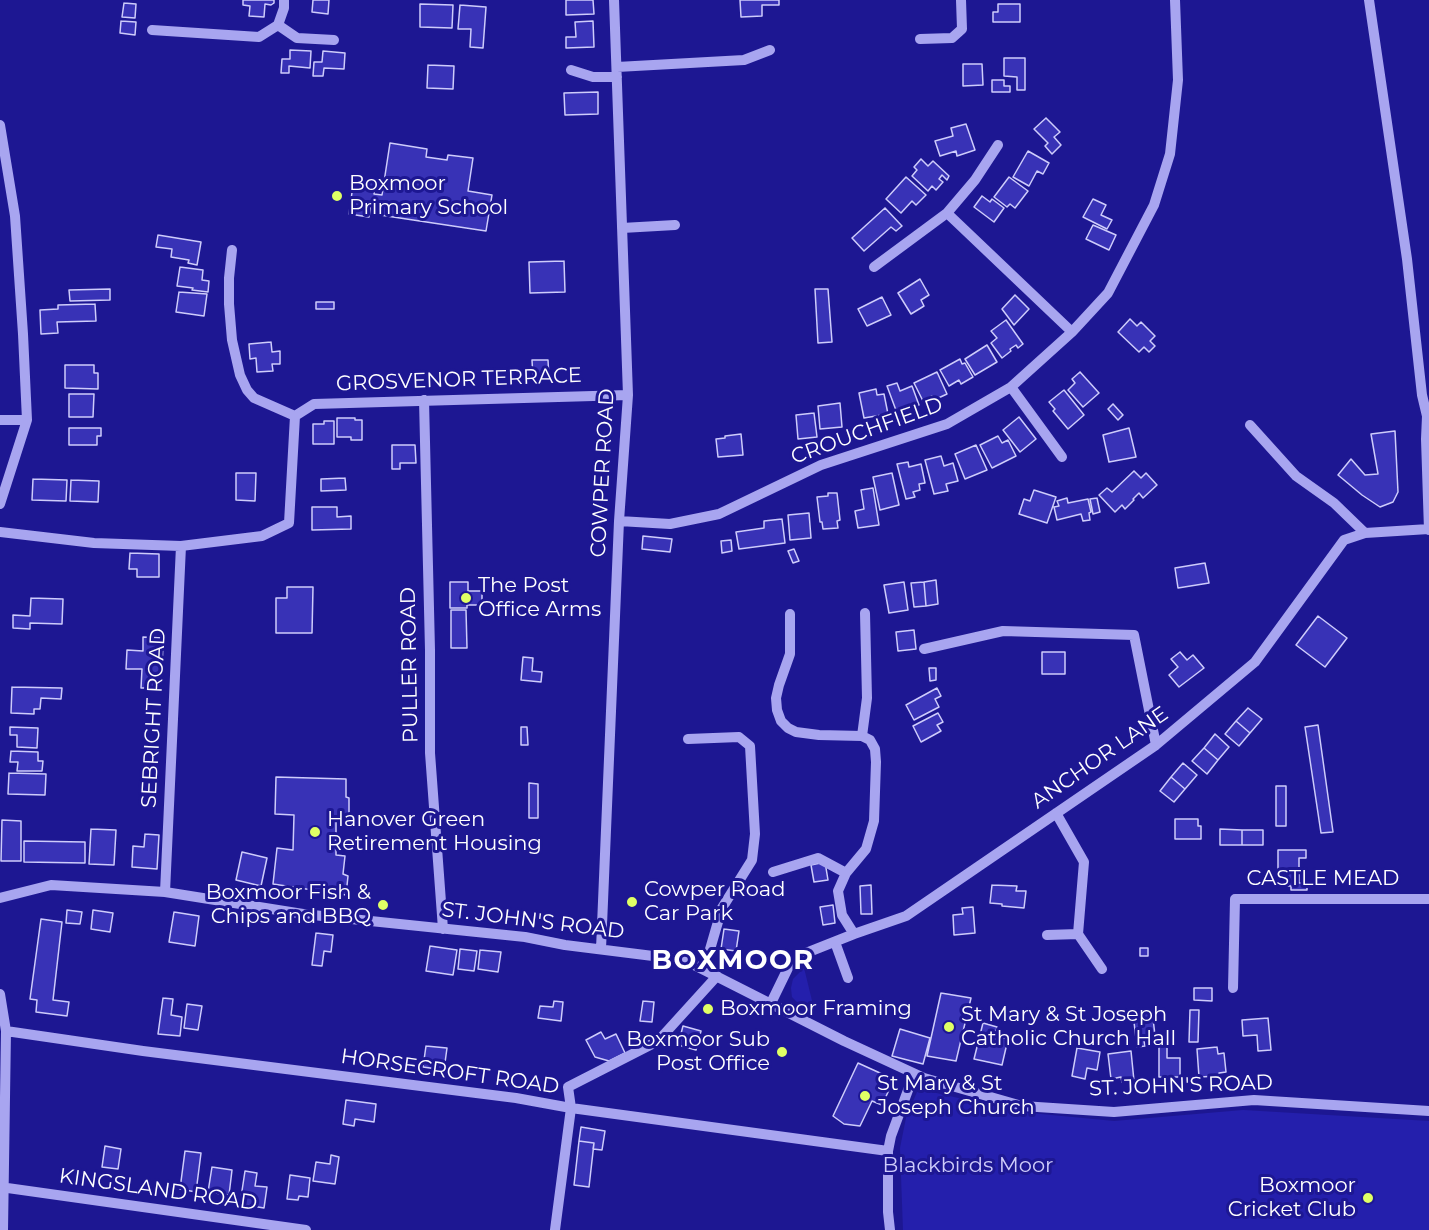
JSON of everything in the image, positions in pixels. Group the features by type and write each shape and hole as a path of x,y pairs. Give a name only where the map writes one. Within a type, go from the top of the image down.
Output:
{"street":[{"path":"152,30 259,37 278,25 284,8 284,0"},
{"name":"COWPER ROAD","path":"601,948 619,521 628,395 614,0"},
{"path":"920,39 952,38 962,29 961,0"},
{"name":"CROUCHFIELD","path":"619,521 670,524 719,514 821,465 947,424 1011,387 1072,332 1108,293 1154,205 1170,154 1178,80 1175,0"},
{"path":"1369,0 1407,259 1422,395 1428,416 1426,439 1429,530"},
{"path":"278,25 297,38 334,40"},
{"path":"572,70 593,77 617,72 744,60 770,50"},
{"path":"0,124 15,216 27,420 0,504"},
{"path":"874,267 947,213 975,180 998,145"},
{"path":"947,213 1072,332"},
{"path":"622,228 675,225"},
{"path":"0,532 94,543 181,546 262,536 289,523 295,416 254,398 247,390 240,375 232,340 229,304 232,250"},
{"path":"1011,387 1062,457"},
{"name":"GROSVENOR TERRACE","path":"295,416 314,404 628,395"},
{"name":"PULLER ROAD","path":"424,400 430,753 443,929"},
{"path":"0,420 27,420"},
{"path":"1250,425 1296,476 1334,503 1365,533"},
{"name":"ANCHOR LANE","path":"771,1003 790,964 801,955 906,916 1156,745 1255,662 1344,540 1365,533 1429,530"},
{"name":"SEBRIGHT ROAD","path":"165,892 181,546"},
{"path":"862,736 867,698 865,613"},
{"path":"790,614 790,654 776,698 781,721 796,732 862,736 870,740 875,749 874,821 866,849 846,873 838,891 842,915 854,934"},
{"path":"924,649 1003,631 1134,635 1156,745"},
{"path":"688,739 739,737 750,746 755,834 752,860 722,908 704,970"},
{"path":"1056,813 1084,862 1078,934 1102,969"},
{"path":"773,872 818,858 846,873"},
{"name":"ST. JOHN'S ROAD","path":"0,898 51,885 165,892 303,914 525,937 566,945 669,958 688,962 914,1074 1022,1106 1114,1112 1254,1100 1429,1111"},
{"name":"CASTLE MEAD","path":"1233,988 1235,899 1429,899"},
{"path":"1047,934 1078,934"},
{"path":"835,942 848,978"},
{"path":"555,1230 571,1108 568,1087 658,1041 717,976"},
{"path":"0,994 6,1031 3,1230"},
{"name":"HORSECROFT ROAD","path":"6,1031 143,1051 516,1098 571,1108 888,1151"},
{"path":"890,1230 888,1151 891,1136 914,1074"},
{"name":"KINGSLAND ROAD","path":"2,1187 261,1227 306,1230"}],"green space":[{"path":"804,968 815,1013 792,997 793,979"},
{"name":"Blackbirds Moor","path":"923,1090 1020,1112 1114,1121 1243,1110 1429,1121 1429,1230 903,1230 900,1148 906,1118 917,1092"}],"building":[{"path":"243,0 274,0 274,3 265,4 264,17 249,16 250,6 243,5"},
{"path":"313,0 329,0 328,14 312,12"},
{"path":"566,0 593,0 594,14 566,15"},
{"path":"740,0 779,0 779,5 762,5 762,16 741,17"},
{"path":"124,3 136,4 135,18 122,17"},
{"path":"420,4 453,5 452,28 420,27"},
{"path":"998,4 1020,4 1020,22 993,22 993,12 998,12"},
{"path":"460,5 486,7 483,48 470,47 471,29 458,29"},
{"path":"121,21 136,22 135,35 120,33"},
{"path":"593,21 594,47 566,48 566,37 576,37 575,22"},
{"path":"290,50 311,51 310,68 289,66 289,73 281,73 282,59 290,59"},
{"path":"323,51 345,53 344,69 324,68 323,76 313,76 314,62 322,62"},
{"path":"1004,58 1025,58 1025,90 1017,90 1017,77 1004,76"},
{"path":"963,64 982,64 983,85 963,86"},
{"path":"428,65 454,66 453,89 427,88"},
{"path":"992,80 1004,80 1004,86 1010,86 1010,92 992,92"},
{"path":"598,92 598,114 565,115 564,93"},
{"path":"1046,118 1060,132 1054,137 1061,145 1052,154 1045,146 1048,143 1034,129"},
{"path":"966,124 975,150 957,156 956,151 940,156 935,141 953,136 951,128"},
{"path":"390,143 427,149 426,157 447,160 448,155 473,158 468,191 492,195 486,231 380,215 381,206 371,204 369,217 349,214 354,178 376,181 374,194 382,195"},
{"path":"1028,151 1049,163 1043,174 1037,171 1029,186 1013,177"},
{"path":"921,159 928,166 933,161 949,176 947,180 942,175 939,179 943,182 936,190 932,186 928,191 912,176 917,170 914,167"},
{"path":"906,177 926,195 916,205 912,201 901,213 886,199"},
{"path":"1009,177 1028,191 1015,208 1010,204 1007,207 994,197"},
{"path":"982,196 990,202 992,199 1004,208 994,222 974,207"},
{"path":"1093,199 1106,205 1101,215 1112,220 1107,229 1083,217"},
{"path":"885,208 902,226 896,231 891,227 864,251 852,238"},
{"path":"1093,225 1116,235 1109,250 1086,239"},
{"path":"158,235 201,242 197,265 188,263 189,260 171,257 172,249 156,247"},
{"path":"564,261 565,292 530,293 529,262"},
{"path":"180,267 203,270 202,280 209,281 208,292 177,286"},
{"path":"920,279 929,295 921,300 924,306 911,314 898,293"},
{"path":"110,289 110,300 70,301 69,290"},
{"path":"815,289 828,289 832,342 818,343"},
{"path":"179,292 207,294 204,316 176,312"},
{"path":"1015,295 1029,309 1014,325 1002,309"},
{"path":"882,297 891,315 867,326 858,309"},
{"path":"316,302 334,302 334,309 316,309"},
{"path":"95,304 96,321 57,322 58,333 41,334 40,310 58,309 58,305"},
{"path":"1130,319 1137,326 1141,322 1155,336 1150,341 1155,346 1149,352 1144,347 1139,352 1118,332"},
{"path":"1006,320 1023,344 1018,348 1016,345 1010,349 1011,351 1002,358 991,343 997,338 991,331"},
{"path":"271,342 272,352 280,351 280,364 272,364 273,371 257,372 256,358 250,359 249,344"},
{"path":"987,345 997,362 975,375 965,359"},
{"path":"960,359 973,377 961,384 959,380 949,386 940,370"},
{"path":"532,360 548,360 549,378 533,378"},
{"path":"65,365 94,365 94,373 98,373 98,389 65,388"},
{"path":"937,372 947,394 934,400 932,396 923,401 914,383"},
{"path":"1080,372 1099,393 1083,407 1068,390 1075,383 1072,379"},
{"path":"897,383 900,391 912,386 919,405 897,413 887,386"},
{"path":"876,389 877,395 884,394 888,414 864,418 859,393"},
{"path":"1064,390 1084,415 1068,429 1053,411 1055,409 1049,402"},
{"path":"69,394 94,394 93,417 69,417"},
{"path":"840,403 842,427 820,429 818,406"},
{"path":"1113,404 1123,415 1118,420 1108,409"},
{"path":"814,413 817,437 798,439 796,415"},
{"path":"1019,417 1036,439 1020,452 1003,430"},
{"path":"337,418 362,420 362,440 337,437"},
{"path":"324,421 334,421 334,444 313,444 313,424 324,424"},
{"path":"69,428 101,428 101,436 97,436 97,445 69,445"},
{"path":"1129,428 1136,457 1109,462 1103,435"},
{"path":"1395,431 1398,492 1393,502 1380,507 1338,475 1351,459 1365,475 1378,474 1371,434"},
{"path":"741,434 743,455 718,457 716,439"},
{"path":"998,436 1002,443 1008,440 1016,456 992,468 980,445"},
{"path":"392,445 415,445 416,463 400,463 400,469 392,469"},
{"path":"976,445 987,470 965,479 955,454"},
{"path":"941,456 944,466 953,463 958,481 946,484 948,491 934,494 925,460"},
{"path":"908,462 909,467 921,464 925,483 919,484 920,490 913,492 915,497 906,499 897,464"},
{"path":"1134,471 1141,478 1146,473 1157,485 1143,498 1139,493 1125,509 1122,505 1115,512 1099,495 1107,488 1112,492"},
{"path":"236,473 256,473 255,501 236,500"},
{"path":"892,473 899,505 880,510 873,477"},
{"path":"345,478 346,490 321,491 321,479"},
{"path":"33,479 67,480 66,501 32,500"},
{"path":"71,480 99,481 98,502 70,501"},
{"path":"873,488 879,525 858,528 855,511 864,509 861,490"},
{"path":"1034,490 1056,497 1047,523 1019,514 1024,499 1030,501"},
{"path":"828,493 837,493 840,520 837,521 838,528 823,529 822,522 820,522 817,497 828,496"},
{"path":"1067,498 1068,503 1088,499 1090,520 1083,521 1081,514 1057,520 1054,507 1059,506 1057,501"},
{"path":"1097,498 1100,512 1093,514 1090,499"},
{"path":"312,507 337,507 337,517 351,516 351,529 312,530"},
{"path":"809,513 811,538 790,540 788,515"},
{"path":"782,519 785,543 739,549 736,532 764,528 764,521"},
{"path":"643,536 672,539 670,552 642,549"},
{"path":"731,540 732,551 722,553 721,541"},
{"path":"794,549 799,561 793,563 788,551"},
{"path":"130,553 159,554 159,577 137,577 137,569 129,569"},
{"path":"1205,563 1209,583 1178,588 1175,568"},
{"path":"936,580 938,604 926,606 924,582"},
{"name":"The Post Office Arms","path":"450,582 468,582 468,591 482,591 482,605 450,608"},
{"path":"904,582 908,610 889,613 884,585"},
{"path":"924,582 926,606 914,607 911,583"},
{"path":"287,587 313,587 312,633 276,633 276,598 287,598"},
{"path":"31,598 63,599 62,624 30,623 30,629 13,628 13,615 30,616"},
{"path":"451,610 466,610 467,648 451,648"},
{"path":"1318,616 1347,638 1325,667 1296,645"},
{"path":"914,630 916,649 898,651 896,632"},
{"path":"143,637 163,638 162,674 156,674 156,688 141,688 142,669 126,669 127,650 143,651"},
{"path":"1042,652 1065,652 1065,674 1042,674"},
{"path":"1180,652 1187,660 1193,655 1204,668 1179,687 1169,675 1178,667 1171,659"},
{"path":"523,657 533,658 532,671 542,672 541,682 521,680"},
{"path":"929,668 936,668 936,680 930,681"},
{"path":"12,687 62,688 61,699 41,698 40,709 34,709 34,714 11,713"},
{"path":"937,688 941,696 935,699 939,707 914,720 906,705"},
{"path":"1248,708 1262,719 1250,733 1236,721"},
{"path":"938,713 943,722 937,725 941,731 921,742 913,726"},
{"path":"1236,721 1250,733 1239,746 1225,734"},
{"path":"1318,725 1333,832 1321,833 1305,727"},
{"path":"10,727 38,728 37,748 17,747 17,735 10,735"},
{"path":"521,727 527,727 528,745 521,745"},
{"path":"1215,734 1229,747 1218,760 1204,748"},
{"path":"1204,748 1218,760 1207,774 1192,761"},
{"path":"11,751 38,752 38,761 43,761 42,771 17,771 18,762 10,762"},
{"path":"1183,763 1197,775 1185,789 1171,777"},
{"path":"9,773 46,774 45,795 8,794"},
{"name":"Hanover Green Retirement Housing","path":"276,777 346,779 349,816 336,816 336,855 345,856 343,874 348,876 346,895 273,884 277,848 293,850 294,815 275,814"},
{"path":"1171,777 1185,789 1174,802 1160,791"},
{"path":"529,783 538,784 538,818 529,818"},
{"path":"1276,786 1286,786 1286,826 1276,826"},
{"path":"1175,819 1198,819 1198,826 1201,826 1201,839 1175,839"},
{"path":"2,820 21,821 21,861 1,861"},
{"path":"91,829 116,830 114,865 89,864"},
{"path":"1220,829 1242,830 1242,845 1220,845"},
{"path":"1242,830 1263,830 1263,845 1242,845"},
{"path":"145,834 159,835 157,869 132,867 133,846 144,847"},
{"path":"24,841 85,842 85,863 24,862"},
{"path":"1278,850 1306,850 1306,858 1299,858 1299,870 1278,870"},
{"path":"242,852 267,858 261,886 236,880"},
{"path":"825,862 828,880 814,882 811,865"},
{"path":"1278,870 1299,870 1299,883 1307,883 1307,890 1291,890 1291,886 1278,886"},
{"path":"871,885 872,914 861,914 860,886"},
{"path":"992,885 1017,886 1016,891 1026,891 1024,908 990,903"},
{"path":"833,905 835,923 823,925 820,907"},
{"path":"973,907 975,933 954,935 953,915 963,914 962,908"},
{"path":"67,910 82,912 80,924 66,923"},
{"path":"93,910 113,913 110,932 91,929"},
{"path":"174,912 199,916 195,946 169,942"},
{"path":"41,919 62,922 53,1000 69,1002 67,1016 36,1012 37,1000 30,999"},
{"path":"724,929 739,931 736,951 721,949"},
{"path":"316,933 333,935 331,952 324,951 322,966 312,965"},
{"path":"430,946 457,950 453,975 426,971"},
{"path":"1140,948 1148,948 1148,956 1140,956"},
{"path":"460,949 477,951 474,971 458,969"},
{"path":"480,950 501,952 498,972 478,969"},
{"path":"1194,988 1212,988 1212,1001 1194,1000"},
{"name":"St Mary & St Joseph Catholic Church Hall","path":"941,993 971,998 956,1061 927,1056"},
{"path":"163,998 173,999 171,1015 182,1017 180,1036 158,1034"},
{"path":"554,1001 563,1002 561,1021 538,1018 540,1006 553,1007"},
{"path":"643,1001 654,1002 652,1022 640,1021"},
{"path":"187,1004 202,1006 198,1030 184,1028"},
{"path":"1190,1010 1199,1010 1198,1042 1189,1042"},
{"path":"1152,1011 1155,1035 1143,1036 1145,1046 1137,1047 1133,1014"},
{"path":"1268,1018 1271,1050 1258,1051 1257,1035 1243,1036 1242,1020"},
{"path":"983,1023 997,1027 995,1036 1008,1039 1002,1065 974,1059"},
{"path":"683,1026 701,1031 696,1050 678,1045"},
{"path":"900,1029 930,1038 923,1064 892,1056"},
{"path":"601,1032 605,1039 616,1034 625,1053 609,1061 595,1057 586,1040"},
{"path":"1159,1045 1167,1045 1167,1058 1180,1058 1180,1077 1159,1077"},
{"path":"426,1046 447,1048 444,1070 423,1067"},
{"path":"1217,1047 1218,1054 1224,1053 1226,1072 1219,1073 1219,1076 1199,1077 1197,1049"},
{"path":"1077,1048 1100,1052 1097,1070 1087,1068 1085,1079 1072,1076"},
{"path":"1131,1051 1134,1081 1122,1082 1121,1077 1111,1079 1108,1054"},
{"name":"St Mary & St Joseph Church","path":"858,1063 891,1078 886,1089 889,1090 882,1105 872,1101 860,1126 844,1124 833,1116"},
{"path":"346,1100 376,1104 374,1122 355,1119 354,1126 343,1124"},
{"path":"581,1127 605,1131 602,1150 593,1149 594,1143 579,1141"},
{"path":"579,1141 594,1143 589,1187 574,1185"},
{"path":"105,1146 121,1149 118,1169 102,1167"},
{"path":"185,1151 201,1153 196,1192 180,1189"},
{"path":"331,1155 339,1157 335,1184 313,1181 316,1162 330,1164"},
{"path":"212,1167 232,1170 229,1195 208,1192"},
{"path":"245,1171 257,1173 255,1186 267,1187 264,1208 240,1204"},
{"path":"290,1175 310,1178 308,1197 299,1196 298,1200 287,1199"}],"place":[{"name":"Boxmoor Primary School","path":"337,196"},
{"name":"The Post Office Arms","path":"466,598"},
{"name":"Hanover Green Retirement Housing","path":"315,832"},
{"name":"Cowper Road Car Park","path":"632,902"},
{"name":"Boxmoor Fish & Chips and BBQ","path":"383,905"},
{"name":"Boxmoor Framing","path":"708,1009"},
{"name":"St Mary & St Joseph Catholic Church Hall","path":"949,1027"},
{"name":"Boxmoor Sub Post Office","path":"782,1052"},
{"name":"St Mary & St Joseph Church","path":"865,1096"},
{"name":"Boxmoor Cricket Club","path":"1368,1198"}],"district":[{"name":"BOXMOOR","path":"733,961"}]}
